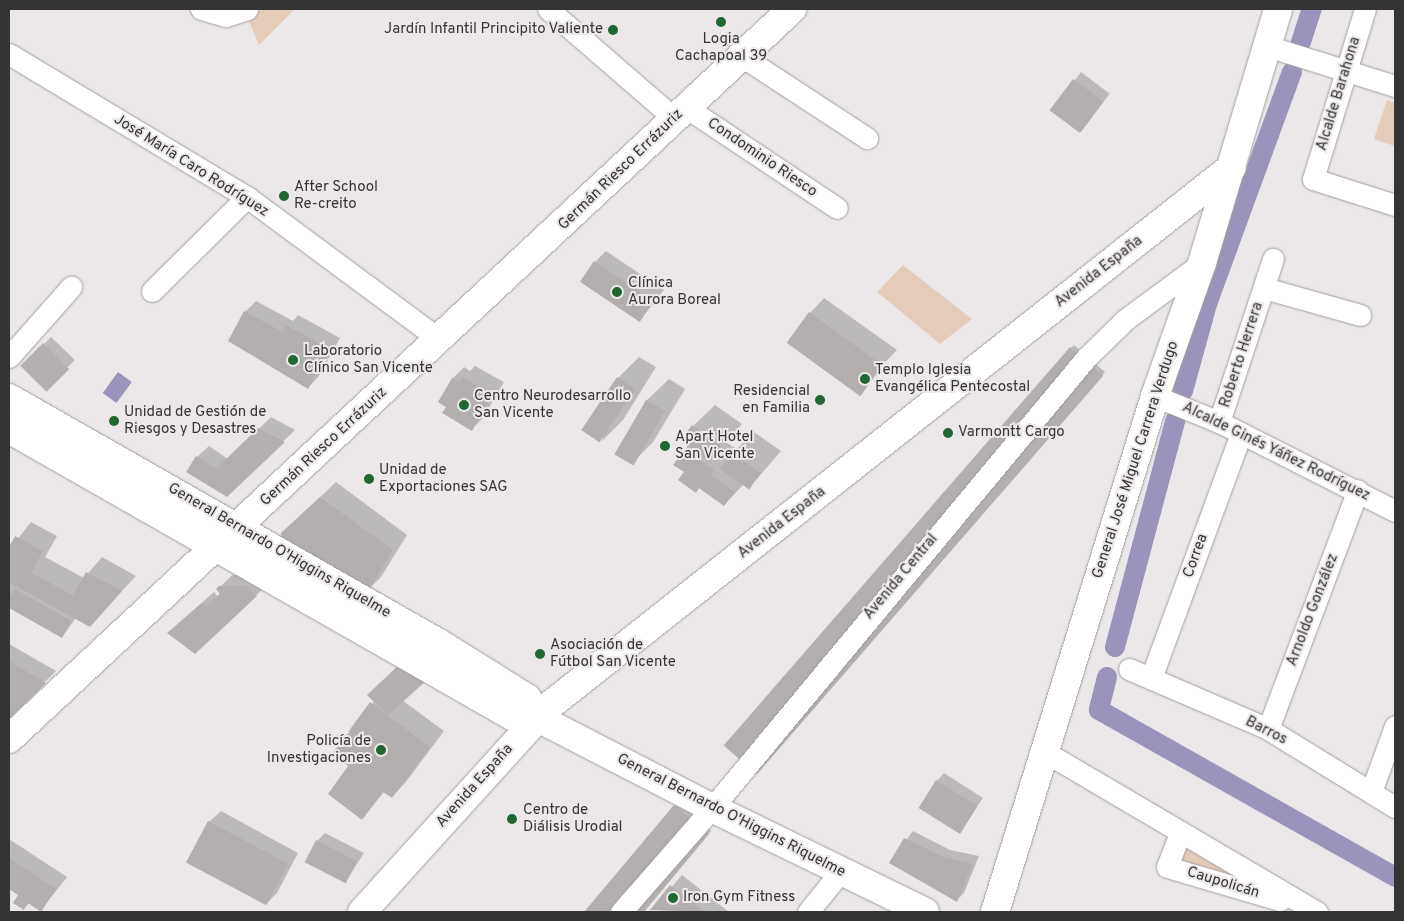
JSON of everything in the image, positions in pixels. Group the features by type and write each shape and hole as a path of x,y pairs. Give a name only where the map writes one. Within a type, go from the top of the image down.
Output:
{"street":[{"path":"201,9 226,16 244,11"},
{"name":"Condominio Riesco","path":"548,9 681,114 837,208"},
{"name":"Germán Riesco Errázuriz","path":"9,739 440,340 681,114 740,55 792,9"},
{"name":"General José Miguel Carrera Verdugo","path":"995,912 1155,396 1202,263 1278,9"},
{"name":"Alcalde Barahona","path":"1365,9 1313,179 1395,205"},
{"path":"1267,46 1395,86"},
{"name":"José María Caro Rodríguez","path":"9,54 247,197 440,340"},
{"path":"740,55 867,138"},
{"name":"Avenida España","path":"366,911 549,706 1232,166"},
{"path":"152,290 247,197"},
{"name":"Roberto Herrera","path":"1220,422 1273,259"},
{"name":"Avenida Central","path":"621,912 712,808 1086,358 1126,319 1202,263"},
{"path":"9,357 71,287"},
{"name":"Roberto Herrera","path":"1264,288 1360,315"},
{"name":"Alcalde Ginés Yáñez Rodríguez","path":"1155,396 1220,422 1358,490 1395,511"},
{"name":"General Bernardo O'Higgins Riquelme","path":"9,398 238,526 437,642 527,698 538,718"},
{"name":"General Bernardo O'Higgins Riquelme","path":"9,429 512,716 538,718 712,808 925,912"},
{"name":"Correa","path":"1151,678 1241,433"},
{"name":"Arnoldo González","path":"1268,729 1358,490"},
{"name":"Barros","path":"1129,670 1268,729 1395,807"},
{"path":"1371,792 1395,726"},
{"name":"Caupolicán","path":"1045,752 1315,912"},
{"name":"Caupolicán","path":"1180,833 1167,866 1315,912"},
{"path":"808,912 841,871"}],"shaded area":[{"path":"261,9 295,9 259,45 249,21"},
{"path":"1387,100 1395,103 1395,146 1374,139"},
{"path":"903,265 972,319 940,344 877,292"},
{"path":"118,372 132,382 116,403 103,393"},
{"path":"1185,843 1251,881 1176,864"}],"building":[{"path":"1073,79 1103,102 1080,133 1050,110"},
{"name":"Clínica Aurora Boreal","path":"594,261 654,301 640,322 580,282"},
{"name":"Laboratorio Clínico San Vicente","path":"244,311 283,332 286,325 330,349 308,389 228,341"},
{"path":"809,312 883,365 860,396 787,343"},
{"path":"43,343 69,369 47,392 20,366"},
{"path":"1070,347 1103,376 757,774 724,745"},
{"name":"Centro Neurodesarrollo San Vicente","path":"462,377 493,394 472,431 442,413 446,407 438,402 452,378 460,382"},
{"path":"617,377 635,389 599,442 581,430"},
{"path":"646,400 665,411 634,466 614,455"},
{"path":"692,425 721,446 710,462 681,440"},
{"path":"258,428 285,442 227,497 186,472 196,456 216,469"},
{"path":"685,449 714,470 711,475 735,492 724,506 699,488 696,493 678,480 684,472 673,465"},
{"path":"732,453 761,473 749,489 721,469"},
{"path":"320,497 393,550 366,594 282,545 281,533"},
{"path":"15,536 43,551 31,573 73,595 86,572 122,591 90,627 9,582 9,547"},
{"path":"219,586 247,586 257,596 195,654 167,633 202,603 205,606 220,594 216,589"},
{"path":"15,589 71,621 62,638 9,608 9,594 11,595"},
{"path":"9,661 46,683 9,719"},
{"path":"400,664 427,680 388,715 367,695"},
{"name":"Policía de Investigaciones","path":"370,702 430,747 392,798 383,792 362,820 328,794 348,766 332,754"},
{"path":"936,780 978,806 960,834 919,808"},
{"path":"674,805 709,834 644,912 584,912"},
{"path":"208,821 288,864 266,905 186,862"},
{"path":"904,838 943,857 973,864 957,902 889,863"},
{"path":"316,840 357,861 346,883 305,862"},
{"path":"9,858 56,889 41,912 28,903 24,910 13,903 18,895 9,889"},
{"name":"Iron Gym Fitness","path":"670,885 704,912 650,910"}],"waterway":[{"path":"1301,42 1312,9"},
{"path":"1183,391 1207,304 1292,72"},
{"path":"1115,647 1175,421"},
{"path":"1107,677 1099,710 1395,877"}],"place":[{"name":"Logia Cachapoal 39","path":"721,22"},
{"name":"Jardín Infantil Principito Valiente","path":"613,30"},
{"name":"After School Re-creito","path":"284,196"},
{"name":"Clínica Aurora Boreal","path":"617,292"},
{"name":"Laboratorio Clínico San Vicente","path":"293,360"},
{"name":"Templo Iglesia Evangélica Pentecostal","path":"865,379"},
{"name":"Residencial en Familia","path":"820,400"},
{"name":"Centro Neurodesarrollo San Vicente","path":"464,405"},
{"name":"Unidad de Gestión de Riesgos y Desastres","path":"114,421"},
{"name":"Varmontt Cargo","path":"948,433"},
{"name":"Apart Hotel San Vicente","path":"665,446"},
{"name":"Unidad de Exportaciones SAG","path":"369,479"},
{"name":"Asociación de Fútbol San Vicente","path":"540,654"},
{"name":"Policía de Investigaciones","path":"381,750"},
{"name":"Centro de Diálisis Urodial","path":"512,819"},
{"name":"Iron Gym Fitness","path":"673,898"}]}
